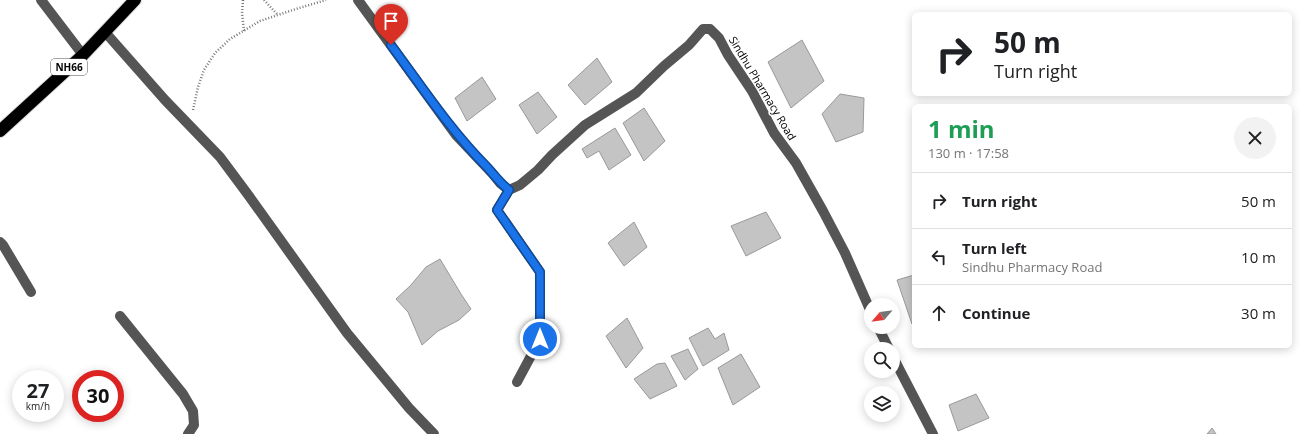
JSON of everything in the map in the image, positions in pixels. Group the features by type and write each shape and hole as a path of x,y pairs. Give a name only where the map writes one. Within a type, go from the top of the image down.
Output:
{"highway":[{"name":"NH66","path":"0,131 82,55 135,0"}],"street":[{"path":"41,0 82,55"},
{"path":"358,0 456,135 500,183 509,190 497,210 540,272 540,339 517,382"},
{"name":"Sindhu Pharmacy Road","path":"509,190 520,185 538,170 585,125 636,93 664,66 689,45 703,29 710,29 719,38 728,55 752,91 774,134 796,163 845,253 865,298"},
{"path":"105,32 165,100 220,157 347,333 409,408 434,434"},
{"path":"0,242 31,292"},
{"path":"120,316 183,394 194,411 194,425 188,434"},
{"path":"900,370 933,434"}],"path":[{"path":"243,0 242,13 244,31"},
{"path":"264,0 277,14"},
{"path":"186,122 195,107 198,87 204,70 215,53 230,39 260,21 277,14 326,0"}],"building":[{"path":"802,40 824,81 791,108 768,62"},
{"path":"597,58 612,82 585,105 568,85"},
{"path":"482,77 496,99 467,121 455,98"},
{"path":"538,92 557,117 537,134 519,105"},
{"path":"840,94 864,98 863,132 836,142 822,114"},
{"path":"644,108 665,141 644,161 623,123"},
{"path":"615,128 631,155 609,170 599,151 587,158 582,149"},
{"path":"766,212 781,238 746,256 731,226"},
{"path":"634,222 647,247 624,266 608,243"},
{"path":"440,259 471,309 459,320 438,331 422,345 408,312 396,299 411,285 426,267"},
{"path":"912,276 912,324 897,280"},
{"path":"627,318 643,348 626,368 606,336"},
{"path":"708,328 715,339 724,333 729,350 703,366 689,338"},
{"path":"688,349 698,369 685,380 671,356"},
{"path":"741,354 760,387 733,405 718,368"},
{"path":"665,363 677,386 650,399 634,379 657,364"},
{"path":"976,394 989,418 958,431 949,405"},
{"path":"1212,428 1216,434 1207,434"}],"route":[{"path":"391,45 456,135 500,183 509,190 497,210 540,272 540,339"}]}
